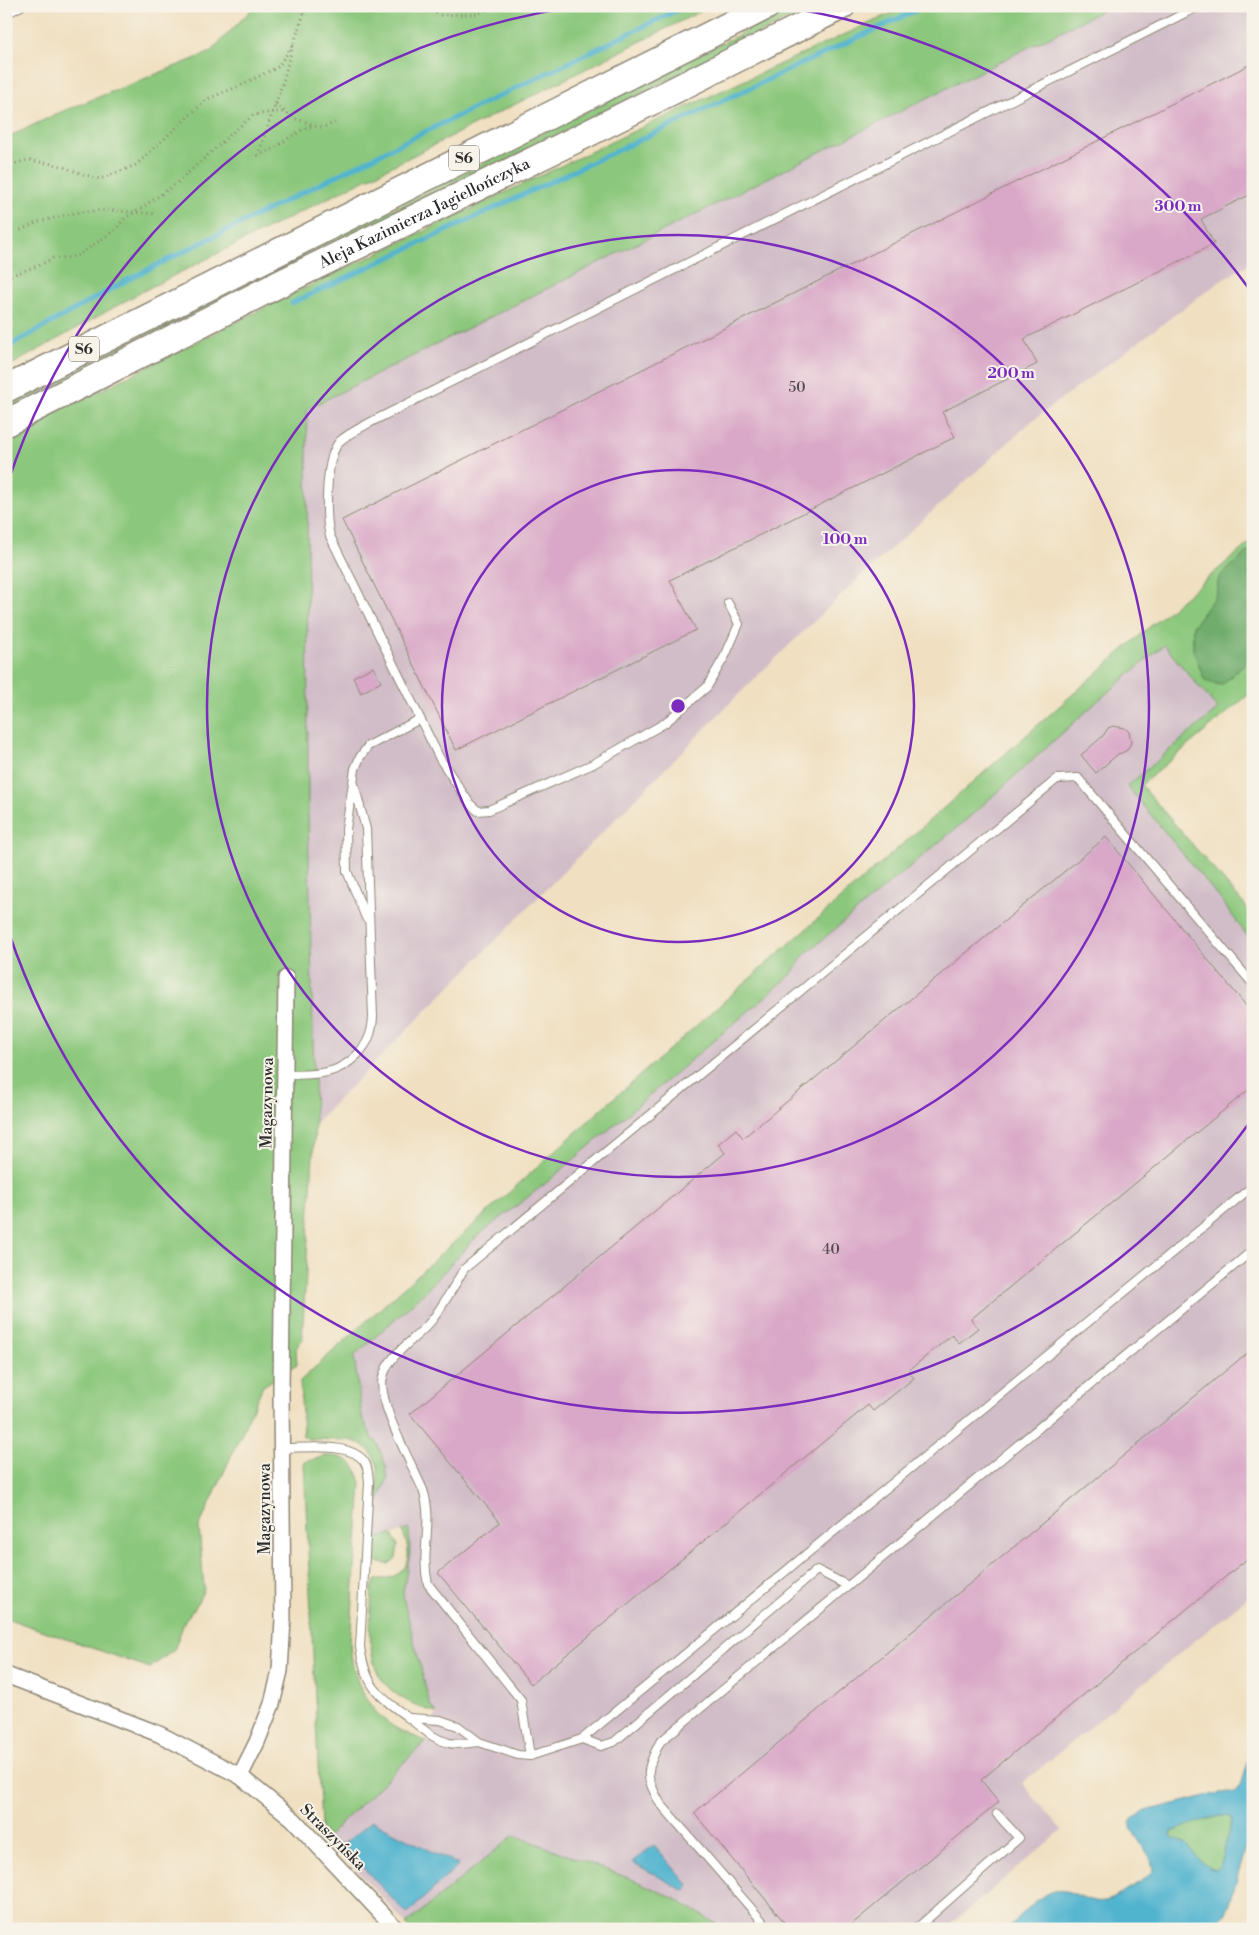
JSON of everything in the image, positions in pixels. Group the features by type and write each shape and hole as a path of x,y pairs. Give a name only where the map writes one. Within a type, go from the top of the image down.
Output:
{"highway":[{"name":"Aleja Kazimierza Jagiellończyka","path":"6,389 766,6"},
{"name":"Aleja Kazimierza Jagiellończyka","path":"6,423 281,283 570,143 842,6"}],"street":[{"name":"Magazynowa","path":"240,1776 257,1742 272,1704 280,1670 283,1620 281,1392 286,978"},
{"path":"6,1675 159,1734 240,1776"},
{"name":"Straszyńska","path":"240,1776 293,1819 396,1929"}],"lane":[{"path":"6,14 21,6"},
{"path":"728,603 739,624 726,654 706,688 665,724 613,754 489,810 478,811 470,804 440,759 330,536 327,525 326,502 333,454 340,442 373,421 1199,6"},
{"path":"368,925 347,871 346,829 355,769 368,746 420,719"},
{"path":"530,1756 521,1700 428,1584 424,1568 429,1511 423,1491 384,1401 382,1378 390,1363 431,1322 464,1269 1057,779 1078,778 1253,984"},
{"path":"284,1075 334,1071 350,1062 369,1041 373,1028 366,829 354,784"},
{"path":"409,1718 440,1720 458,1726 479,1742 518,1755 530,1756 582,1739 1253,1186"},
{"path":"769,1929 660,1803 649,1783 648,1766 660,1742 1253,1250"},
{"path":"282,1448 338,1448 351,1451 361,1457 368,1468 369,1482 360,1647 362,1665 369,1682 379,1696 433,1738 451,1744 479,1742"},
{"path":"582,1739 601,1746 614,1742 817,1570 848,1586"},
{"path":"916,1929 1019,1838 997,1814"}],"path":[{"path":"305,6 276,104 258,155 269,152 285,140 315,125"},
{"path":"417,6 441,15 478,14 494,6"},
{"path":"6,166 28,160 58,165 100,179 116,174 136,165 207,100 278,66 294,43"},
{"path":"276,104 293,118 322,127 335,123"},
{"path":"6,277 38,266 53,258 79,255 115,230 125,218 177,183 240,126 254,116 273,112 285,112"},
{"path":"6,232 17,232 38,222 80,212 106,210 157,214"}],"shaded area":[{"path":"1111,6 1253,6 1253,261 1219,282 1033,420 860,577 746,687 315,1123 308,815 307,409"},
{"path":"1164,645 1219,709 1127,786 1221,900 1253,944 1253,1593 1022,1783 1062,1830 945,1929 724,1929 679,1901 515,1835 406,1924 327,1837 426,1741 437,1713 430,1705 404,1601 403,1592 410,1553 409,1529 375,1540 377,1504 384,1470 376,1440 374,1441 362,1417 354,1356 425,1292 475,1238 546,1183 791,975 804,955 973,814 1100,699"}],"green space":[{"path":"255,6 711,6 143,291 6,368 6,138 61,112 209,53"},
{"path":"796,6 814,6 6,412 6,403"},
{"path":"907,6 1111,6 307,409 308,815 315,1123 302,1340 296,1348 297,1365 263,1386 199,1527 204,1589 195,1608 185,1620 174,1650 150,1668 6,1618 6,438 286,297 634,131"},
{"path":"1253,540 1253,547 1219,577 1216,595 1193,626 1193,650 1205,681 1221,685 1253,657 1253,691 1141,785 1253,915 1253,944 1221,900 1127,786 1218,709 1164,645 1100,699 973,814 804,955 791,975 546,1183 475,1238 425,1292 354,1356 362,1417 374,1441 376,1440 387,1469 385,1470 388,1478 377,1504 375,1539 392,1534 398,1546 396,1558 389,1564 378,1562 373,1556 378,1466 370,1451 361,1444 350,1440 309,1439 303,1436 300,1381 604,1107 1147,629"},
{"path":"1253,547 1253,657 1221,685 1205,681 1193,650 1193,626 1216,595 1219,577"},
{"path":"326,1456 340,1457 350,1462 356,1470 361,1483 350,1643 357,1679 367,1701 384,1719 394,1727 426,1741 327,1837 321,1828 304,1462"},
{"path":"409,1529 410,1553 403,1592 404,1601 430,1705 437,1713 413,1704 395,1693 383,1681 375,1666 371,1650 372,1587 376,1580 391,1577 403,1570 408,1558 408,1551 402,1531"},
{"path":"1230,1816 1232,1820 1219,1868 1215,1870 1203,1863 1183,1843 1171,1836 1171,1832 1201,1820"},
{"path":"514,1835 639,1882 679,1901 724,1929 410,1929 406,1924"}],"water":[{"path":"1253,1746 1253,1823 1230,1903 1225,1915 1219,1920 1187,1929 1006,1929 1042,1896 1054,1891 1070,1892 1097,1901 1105,1901 1118,1896 1146,1878 1153,1869 1151,1860 1131,1828 1134,1818 1146,1811 1206,1796 1235,1792 1241,1786","holes":["1220,1816 1230,1816 1232,1820 1219,1868 1215,1870 1203,1863 1183,1843 1171,1836 1171,1832 1201,1821"]},
{"path":"372,1821 459,1865 408,1913 402,1909 342,1845"},
{"path":"654,1845 689,1886 685,1891 632,1862"}],"building":[{"path":"1253,63 1253,193 1201,219 1214,244 1024,339 1037,364 942,412 955,437 670,580 696,630 456,750 342,520"},
{"path":"373,667 381,682 361,693 353,677"},
{"path":"1113,726 1125,728 1129,732 1131,742 1126,751 1118,754 1096,773 1081,755 1103,736 1108,728"},
{"path":"1106,837 1253,1014 1253,1086 971,1319 978,1328 959,1343 952,1335 908,1371 914,1378 873,1411 868,1405 531,1684 438,1573 500,1522 410,1414 725,1153 718,1144 736,1129 743,1138"},
{"path":"1253,1348 1253,1554 981,1780 999,1802 846,1929 790,1929 694,1813"}],"waterway":[{"path":"6,348 131,278 408,140 686,6"},
{"path":"292,303 925,6"}]}
